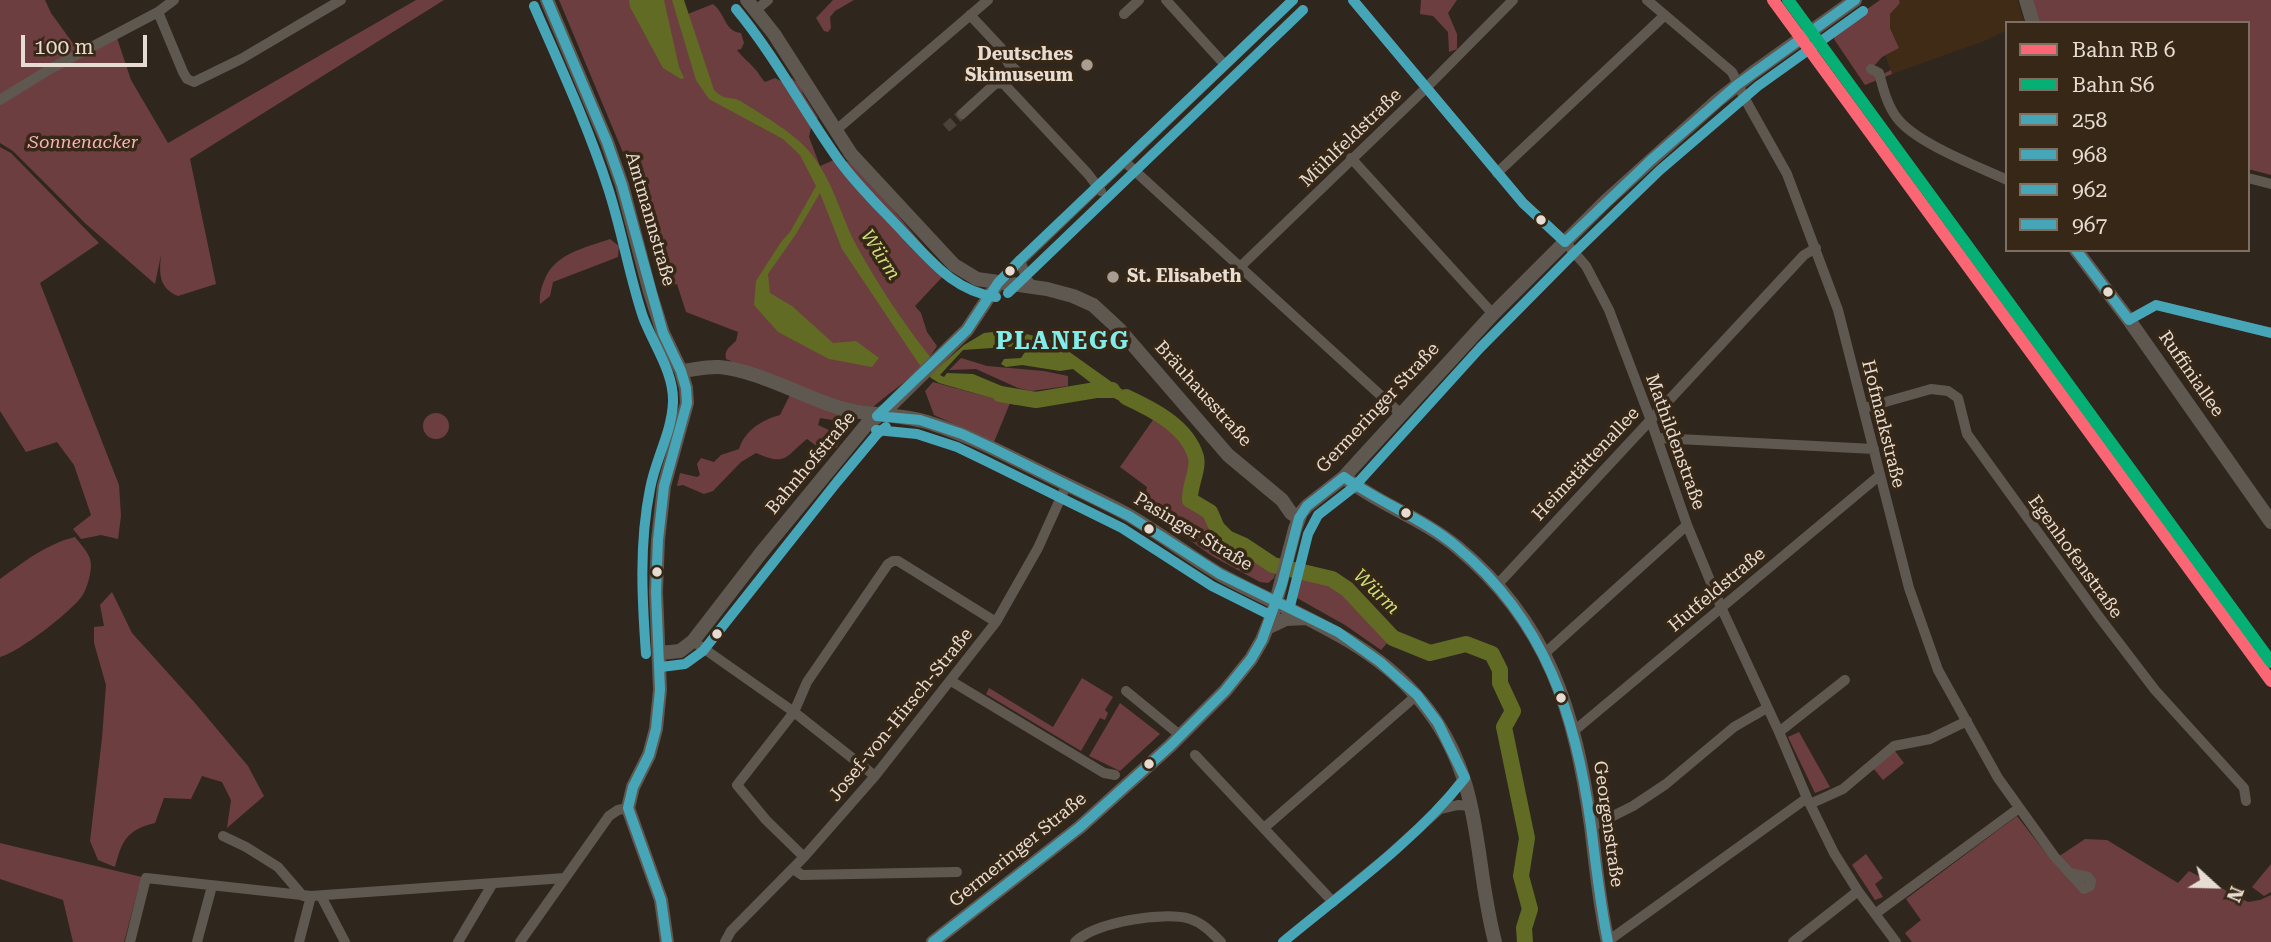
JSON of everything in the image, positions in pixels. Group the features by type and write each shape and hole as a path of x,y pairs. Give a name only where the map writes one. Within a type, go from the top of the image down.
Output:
{"main road":[{"name":"Amtmannstraße","path":"547,0 607,142 622,185 663,332 681,371 687,402 664,486 657,540 660,690 656,729 649,755 633,787 628,808"},
{"name":"Germeringer Straße","path":"933,942 1080,827 1181,736 1238,676 1257,650 1267,628 1303,512 1343,477 1493,314 1651,160 1737,85 1855,0"},
{"path":"2026,0 2032,21"},
{"name":"Bräuhausstraße","path":"751,5 774,34 835,130 875,182 954,265 976,279 1033,286 1073,296 1093,305 1121,330 1228,455 1282,499 1291,513 1303,512"},
{"name":"Ruffiniallee","path":"2078,252 2266,505 2271,522"},
{"name":"Bahnhofstraße","path":"693,641 867,424 967,330 998,282"},
{"name":"Pasinger Straße","path":"681,371 718,367 729,369 838,407 877,416 909,418 962,434 1129,516 1220,574 1309,618 1362,648 1417,695 1444,734 1465,778 1495,942"},
{"path":"901,394 901,401 909,418"},
{"name":"Georgenstraße","path":"1343,477 1455,545 1498,584 1524,618 1564,697 1574,731 1591,827 1598,893 1608,941"},
{"path":"1267,628 1286,619 1309,618"},
{"path":"660,653 680,651 693,641"},
{"path":"628,808 661,900 667,942"}],"street":[{"path":"0,100 50,69 158,12 174,0"},
{"path":"158,12 187,79 194,82 341,0"},
{"path":"751,5 768,0"},
{"path":"835,130 988,0"},
{"path":"1124,14 1139,0"},
{"path":"1166,0 1226,65"},
{"name":"Bahnhofstraße","path":"998,282 1099,189 1124,161 1293,0"},
{"name":"Mathildenstraße","path":"1353,0 1523,203 1565,242 1586,266 1607,306 1658,438 1687,525 1721,607 1808,801 1834,853 1896,942"},
{"name":"Mühlfeldstraße","path":"1239,268 1513,0"},
{"name":"Hofmarkstraße","path":"1647,0 1732,72 1787,174 1838,310 1909,588 1938,670 1998,778 2070,873"},
{"path":"970,15 1001,47 1008,63 1018,72 1004,84"},
{"path":"1497,173 1665,15"},
{"path":"1871,69 1879,73 1887,100 1897,118 1907,128 1937,146 2005,179"},
{"path":"962,114 996,83 1004,84 1099,189"},
{"path":"1351,158 1493,314"},
{"path":"1124,161 1401,414"},
{"path":"2250,179 2271,184"},
{"name":"Heimstättenallee","path":"1498,584 1804,255 1816,248"},
{"path":"1020,260 1027,280 1033,286"},
{"path":"2129,320 2157,305 2271,333"},
{"name":"Egenhofenstraße","path":"1864,408 1931,389 1948,391 1958,398 1967,434 2018,507 2142,675 2244,788 2246,801"},
{"path":"1658,438 1874,449"},
{"name":"Hutfeldstraße","path":"1574,731 1880,475"},
{"name":"Josef-von-Hirsch-Straße","path":"725,942 731,931 793,869 875,776 996,622 1038,548 1067,484"},
{"path":"1544,654 1687,525"},
{"path":"804,857 766,820 737,785 794,712 807,681 888,564 893,561 905,565 996,622"},
{"path":"693,641 794,712 875,776"},
{"path":"1779,732 1845,680"},
{"path":"951,681 1099,770 1115,775"},
{"path":"1126,691 1181,736"},
{"path":"1264,828 1417,695"},
{"path":"1591,827 1633,806 1666,784 1734,727 1767,708"},
{"path":"1608,941 1808,801 1843,789 1894,746 1930,740 1966,720"},
{"path":"1195,755 1333,902"},
{"path":"1283,942 1440,809 1465,778"},
{"path":"1440,809 1458,805 1472,806"},
{"path":"520,942 609,816 628,808"},
{"path":"1875,914 2019,808"},
{"path":"223,836 278,867 312,896 345,942"},
{"path":"793,869 802,875 957,872"},
{"path":"130,942 146,878 312,896 565,878"},
{"path":"458,942 493,883"},
{"path":"197,942 212,886"},
{"path":"1793,942 1858,891"},
{"path":"299,942 312,896"},
{"path":"1075,942 1084,935 1115,924 1172,915 1194,920 1221,942"}],"shaded area":[{"path":"629,0 664,0 679,67 684,78 681,79 663,68 630,7"},
{"path":"672,0 684,0 714,90 722,96 742,102 776,124 801,143 815,159 871,271 904,322 939,367 964,345 984,333 1011,330 1054,341 1144,405 1116,399 1073,369 1060,371 1022,365 1006,367 1001,364 1004,359 1021,358 1025,352 1024,346 963,350 940,375 944,377 947,373 973,374 1021,394 1016,405 939,383 931,378 842,249 820,193 768,274 770,293 792,306 833,343 856,341 879,358 872,367 829,359 778,332 754,305 756,281 790,232 816,186 800,155 783,139 709,99 696,80"},
{"path":"1899,0 2017,0 2024,21 2005,21 2005,31 1987,40 1892,74 1885,55 1899,48 1890,27 1890,14 1900,3"}],"green space":[{"path":"0,0 45,0 77,49 0,96"},
{"name":"Sonnenacker","path":"416,0 444,0 190,159 216,284 178,296 172,293 162,280 161,255 155,284 86,224 13,151 0,143 0,104 116,35 131,80 168,143"},
{"path":"559,0 678,0 689,16 688,14 713,4 728,26 741,33 744,43 741,49 737,50 765,82 775,78 781,81 792,78 799,82 818,118 812,123 809,137 820,166 834,160 838,166 842,166 847,161 860,170 946,273 915,306 937,346 916,372 873,407 839,402 730,365 731,361 726,359 726,353 736,341 738,332 686,312 677,284 663,287 632,174"},
{"path":"833,0 854,0 830,17 831,28 828,32 824,31 816,18"},
{"path":"1421,0 1457,0 1448,13 1457,34 1457,49 1449,52 1448,32 1433,16 1420,14"},
{"path":"1880,0 1899,0 1900,3 1890,14 1890,28 1899,48 1882,57 1874,66 1883,74 1891,70 1892,74 1865,85 1834,39 1836,31"},
{"path":"2032,0 2271,0 2271,175 2250,170 2250,21 2037,21"},
{"path":"0,147 11,153 99,243 40,283 119,485 121,516 118,539 101,535 81,539 73,529 91,515 74,465 57,442 26,452 0,411"},
{"path":"610,239 619,246 618,257 553,282 550,296 540,304 544,281 555,264 571,253"},
{"path":"961,358 987,366 1068,376 1068,386 1031,391 976,369 949,370"},
{"path":"933,382 1010,403 994,442 934,415 925,391"},
{"path":"791,393 845,413 851,423 820,418 818,425 842,436 837,447 826,453 807,439 784,458 773,459 756,453 741,462 713,491 704,494 683,485 677,486 680,473 697,477 700,475 697,464 701,458 714,462 721,455 739,449 745,436 755,427 780,415"},
{"path":"436,413 445,417 449,426 445,435 436,439 427,435 423,426 427,417"},
{"path":"1155,417 1180,439 1188,454 1192,466 1184,488 1186,502 1206,516 1213,531 1226,542 1276,570 1274,578 1268,583 1260,582 1212,556 1153,514 1156,507 1145,497 1147,487 1120,467"},
{"path":"75,537 91,561 86,589 82,596 44,631 0,657 0,579 45,549"},
{"path":"1295,576 1332,584 1345,593 1389,641 1381,650 1345,625 1297,598 1293,590"},
{"path":"112,592 132,633 248,766 264,796 227,828 231,800 222,782 202,776 191,799 164,798 155,823 138,829 123,843 115,867 98,860 90,841 106,685 94,643 94,627 104,626 100,605"},
{"path":"1082,678 1113,697 1105,710 1108,713 1105,720 1100,718 1081,751 986,694 989,688 1053,727"},
{"path":"1120,703 1160,734 1120,771 1089,756"},
{"path":"1799,732 1830,787 1815,793 1788,737"},
{"path":"1895,751 1904,763 1883,780 1873,768"},
{"path":"2017,816 2052,861 2085,839 2107,840 2178,883 2189,871 2248,902 2271,895 2271,942 1912,942 1905,933 1921,920 1906,899"},
{"path":"0,843 146,878 140,883 124,942 73,942 63,900 0,879"},
{"path":"1866,854 1883,878 1875,884 1883,897 1875,900 1852,865"},
{"path":"2271,864 2271,892 2264,896 2252,887"}],"waterway":[{"name":"Würm","path":"1000,394 1036,400 1112,390"},
{"name":"Würm","path":"1126,397 1157,413 1185,436 1197,462 1190,500 1210,512 1217,528 1227,538 1273,565 1332,579 1347,589 1393,638 1430,653 1466,644 1492,654 1500,670 1500,683 1513,711 1504,727 1527,838 1521,876 1530,909 1524,928 1525,942"}],"tunnel":[{"path":"946,128 962,114"}],"transit line":[{"name":"962","path":"547,0 607,142 622,185 663,333 686,388 687,403 664,486 658,540 656,592 660,690 656,729 649,755 633,787 628,808 661,900 667,942"},
{"name":"258","path":"877,416 967,330 998,283 1020,260 1293,0"},
{"name":"258","path":"1353,0 1523,203 1565,242"},
{"path":"1773,0 2271,681"},
{"name":"258","path":"1565,242 1651,160 1737,85 1855,0"},
{"name":"968","path":"534,6 600,165 643,317 667,369 672,391 672,413 652,478 644,530 646,654"},
{"name":"967","path":"736,9 838,159 862,189 946,274 968,289 996,297"},
{"name":"967","path":"1008,293 1303,10"},
{"name":"968","path":"1290,606 1308,534 1318,515 1354,487 1480,348 1660,170 1758,86 1863,11"},
{"name":"258","path":"2078,252 2129,320"},
{"name":"258","path":"2129,320 2156,305 2271,333"},
{"name":"258","path":"877,416 920,420 990,447 1129,516 1220,574 1338,632 1380,662 1417,695 1438,723 1465,778"},
{"name":"968","path":"661,667 685,664 703,651 837,482 886,427"},
{"name":"968","path":"876,430 917,434 957,447 1122,528 1212,586 1270,615"},
{"name":"258","path":"1344,477 1430,527 1457,547 1487,575 1513,606 1534,638 1551,673 1576,746 1585,785 1608,942"},
{"name":"258","path":"933,942 1080,827 1170,746 1225,691 1251,659 1262,640 1282,584 1299,518 1307,506 1344,477"},
{"name":"258","path":"1283,942 1402,844 1465,778"}],"rail line":[{"name":"S6","path":"1788,0 2271,662"}],"place":[{"name":"Deutsches Skimuseum","path":"1087,65"},
{"name":"St. Elisabeth","path":"1113,277"}],"district":[{"name":"PLANEGG","path":"1063,342"}]}
